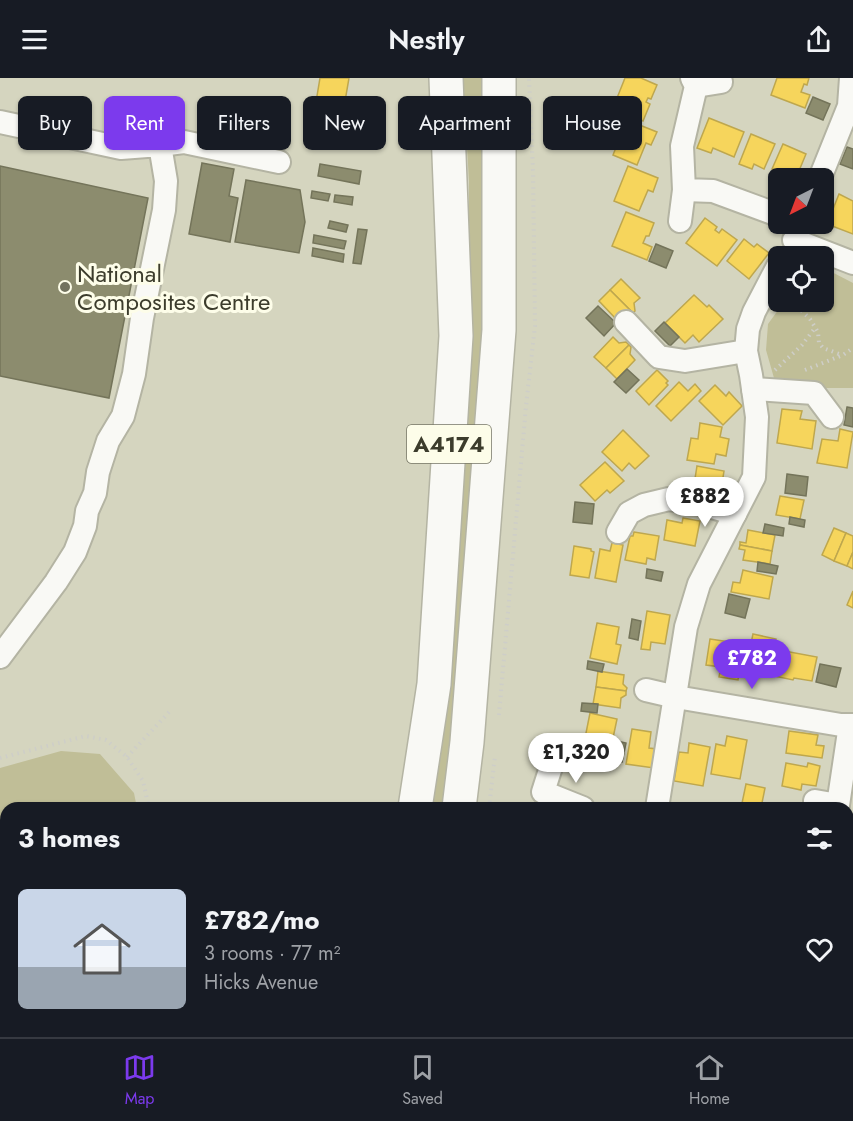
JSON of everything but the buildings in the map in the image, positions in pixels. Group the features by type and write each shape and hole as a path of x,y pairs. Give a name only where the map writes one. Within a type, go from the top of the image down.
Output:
{"highway":[{"name":"A4174","path":"416,802 434,684 456,336 446,78"},
{"name":"A4174","path":"460,802 467,742 499,330 499,78"}],"street":[{"path":"824,168 849,106 851,78"},
{"path":"680,221 684,190 682,146 694,82 721,82"},
{"path":"0,122 104,144"},
{"path":"185,142 279,162"},
{"path":"0,657 56,582 75,552 95,493 98,472 108,441 123,416 134,374 142,318 164,210 166,181 161,150"},
{"path":"684,190 714,191 768,211"},
{"path":"793,240 853,263"},
{"path":"658,802 686,627 699,584 754,477 758,417 746,351 748,329 768,285"},
{"path":"626,322 659,357 685,361 746,351"},
{"path":"753,389 814,393 832,417"},
{"path":"618,532 629,513 644,505 669,500 699,503 735,513"},
{"path":"646,690 676,697 852,725 845,802"},
{"path":"551,767 543,792 568,802"},
{"path":"815,801 821,802"}],"path":[{"path":"803,312 818,332 819,342 823,348 843,355"},
{"path":"779,371 772,372 802,345 815,327"},
{"path":"796,370 805,370 843,355 853,348"},
{"path":"127,757 172,710"},
{"path":"0,759 86,736 106,740 127,757 143,781 148,802"}],"shaded area":[{"path":"463,78 484,78 484,96 464,96"},
{"path":"467,150 485,150 486,281 472,513 444,802 434,802 447,675 469,341"},
{"path":"834,273 853,283 853,388 776,385 766,350 768,324 777,312 834,312"},
{"path":"61,751 100,754 134,793 136,802 0,802 0,768"}],"place":[{"name":"National Composites Centre","path":"65,287"}]}
